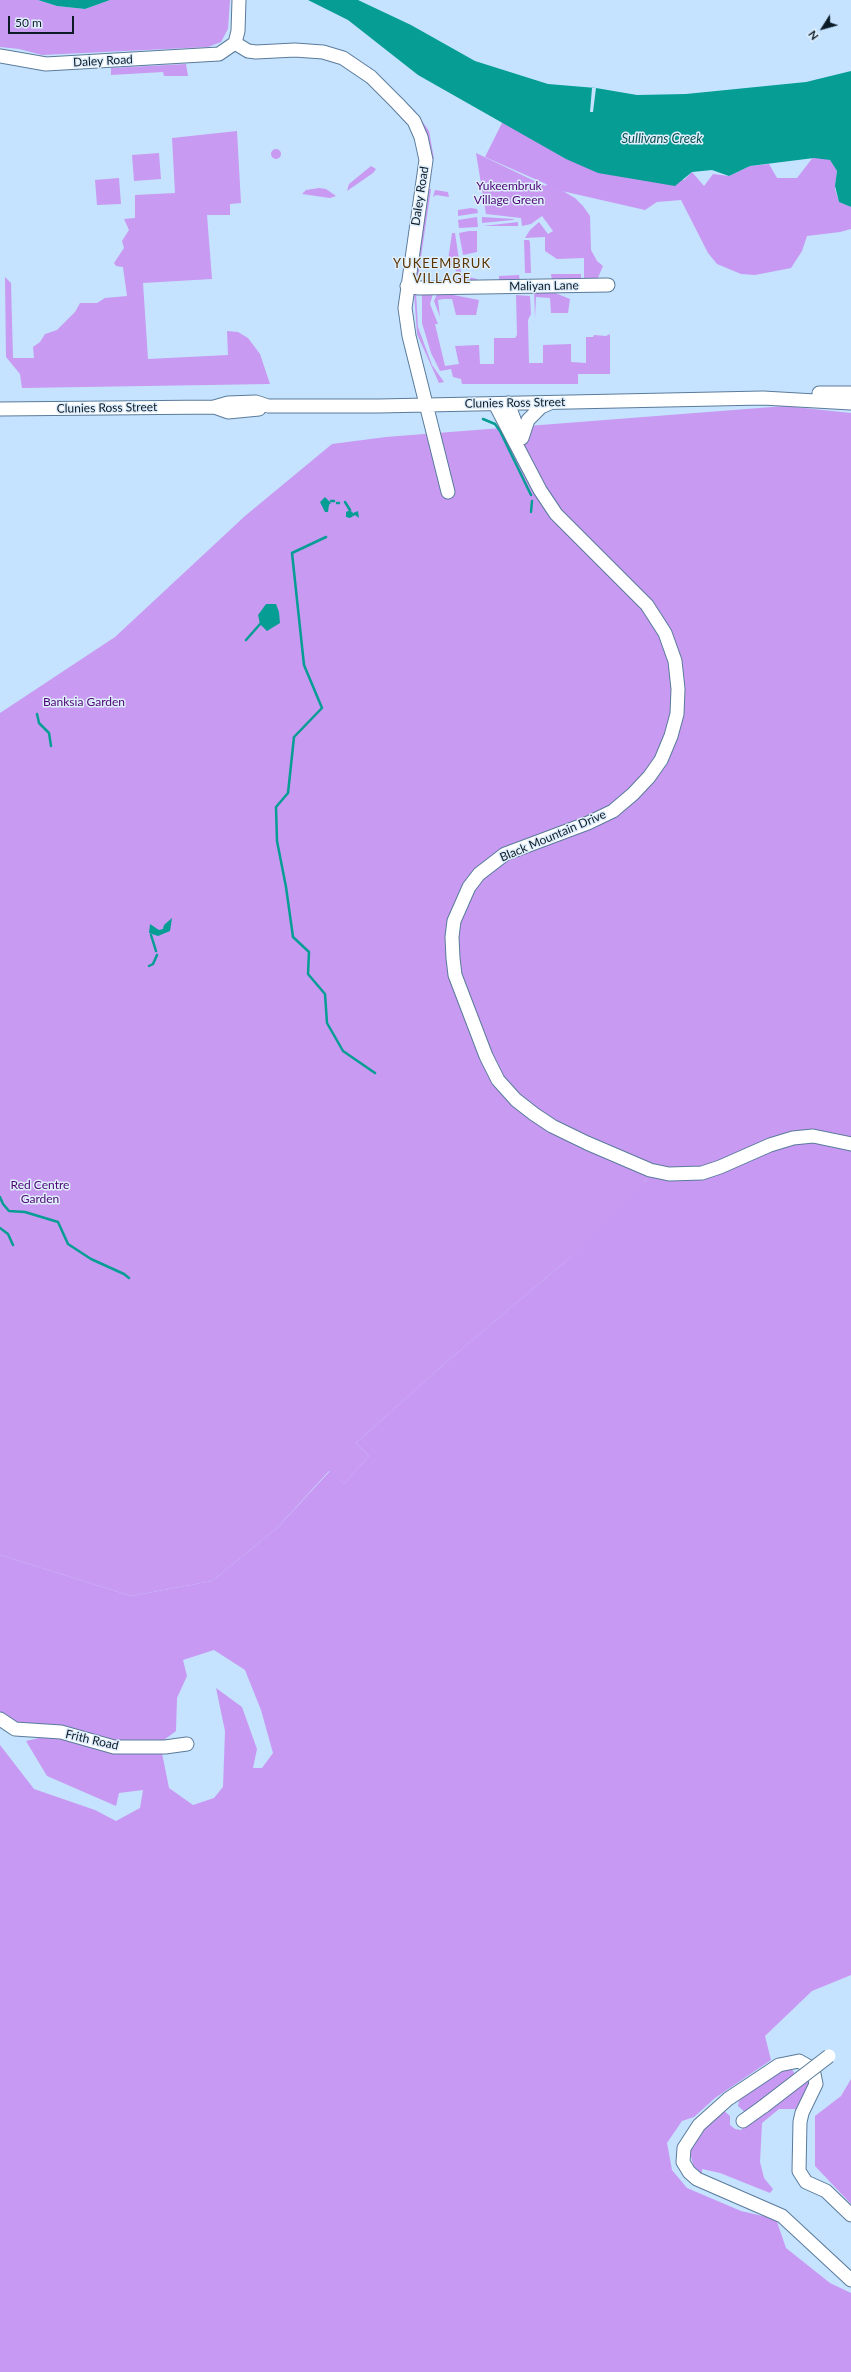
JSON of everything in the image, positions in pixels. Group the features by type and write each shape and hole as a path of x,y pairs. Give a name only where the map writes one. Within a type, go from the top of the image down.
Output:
{"street":[{"path":"235,43 238,32 239,0"},
{"name":"Daley Road","path":"0,56 46,64 206,55 222,53 235,43 248,51 256,52 295,50 323,52 342,58 371,77 414,121 421,137 426,160 405,308 409,336 448,492"},
{"name":"Maliyan Lane","path":"407,286 419,288 608,285"},
{"name":"Clunies Ross Street","path":"763,398 792,394 851,393"},
{"name":"Clunies Ross Street","path":"0,409 214,407 228,403 256,402 268,406 427,405 763,398 851,403"},
{"path":"522,445 524,426 532,414 552,402"},
{"name":"Black Mountain Drive","path":"501,404 522,445 540,490 556,514 647,605 665,633 675,661 678,689 677,714 671,736 657,766 634,794 613,810 588,823 505,854 479,874 468,887 454,921 452,937 455,975 489,1062 498,1080 516,1100 552,1126 623,1159 657,1172 679,1175 702,1173 720,1167 770,1145 793,1138 813,1136 851,1144"},
{"name":"Frith Road","path":"0,1719 15,1729 61,1732 114,1747 165,1747 187,1744"},
{"path":"743,2121 829,2056"},
{"path":"851,2215 826,2191 806,2182 799,2171 801,2118 816,2084 813,2069 799,2061 779,2065 728,2098 699,2125 684,2148 683,2162 689,2172 697,2179 782,2216 851,2280"}],"green space":[{"path":"0,0 38,0 57,6 85,9 110,0 230,0 228,29 221,42 208,47 42,55 19,49 0,47"},
{"path":"186,64 188,76 164,76 163,72 111,75 111,68"},
{"path":"406,104 415,111 429,131 434,159 432,159 430,145 423,126"},
{"path":"237,131 241,203 230,204 230,215 207,215 212,279 143,283 148,359 228,355 227,331 238,332 248,338 260,354 270,384 22,388 20,374 6,357 5,277 11,283 13,358 34,358 33,347 40,342 45,334 57,330 75,312 80,303 97,303 105,298 127,296 123,267 116,266 114,263 124,248 122,241 129,230 124,219 135,218 135,195 175,193 172,138"},
{"path":"274,149 278,149 281,154 278,159 274,159 271,156 271,152"},
{"path":"159,153 161,179 134,181 132,155"},
{"name":"Yukeembruk Village Green","path":"476,153 545,186 549,183 575,198 583,206 590,216 591,250 597,261 603,266 597,280 584,280 584,258 557,259 545,251 545,237 525,238 530,230 539,222 548,234 553,231 542,216 531,224 522,226 521,218 486,214"},
{"path":"371,166 376,169 373,173 347,191 349,184"},
{"path":"119,178 121,204 97,205 95,180"},
{"path":"319,188 326,189 336,196 330,198 302,194 306,190"},
{"path":"427,188 431,189 418,277 414,276"},
{"path":"435,190 448,192 449,197 436,195 433,197"},
{"path":"471,208 477,209 478,213 458,216 458,210"},
{"path":"477,217 478,227 459,228 458,220"},
{"path":"482,217 514,219 482,223"},
{"path":"518,222 518,226 483,226"},
{"path":"477,231 477,252 463,255 459,233"},
{"path":"452,233 455,233 461,273 458,274 453,266 447,267"},
{"path":"524,240 529,240 530,243 531,273 525,273"},
{"path":"551,274 581,274 581,280 552,281"},
{"path":"461,275 477,279 478,282 453,282"},
{"path":"519,275 520,281 499,281 499,276"},
{"path":"534,290 548,290 570,299 568,313 551,313 550,298 536,297 535,319"},
{"path":"414,292 416,292 418,327 432,365 444,382 439,383 417,334"},
{"path":"422,292 433,294 430,304 438,324 435,324 445,366 459,364 455,346 479,345 480,364 494,364 494,338 515,338 517,335 516,295 530,296 531,314 528,320 529,363 543,363 543,345 571,344 571,362 586,363 586,337 593,337 594,335 606,336 610,334 610,374 578,374 578,384 462,384 461,379 453,377 451,369 440,371 431,353 422,323"},
{"path":"443,293 479,300 476,315 456,315 452,299 443,299 438,300 440,317 434,301 437,294"},
{"path":"785,406 851,413 851,1144 693,1174 650,1170 646,1181 633,1197 565,1262 450,1359 356,1443 369,1456 344,1484 329,1471 276,1529 212,1581 131,1596 0,1555 0,713 115,637 245,516 332,444 386,437"}],"shaded area":[{"path":"503,121 566,159 684,180 692,172 704,186 713,174 729,176 750,166 769,164 777,178 797,178 814,156 830,160 837,171 835,189 839,202 851,207 851,229 840,232 807,236 802,251 791,268 755,275 741,274 717,264 708,253 681,200 657,202 645,210 562,191 485,157"},
{"path":"793,1138 851,1144 851,1975 812,1991 765,2036 771,2060 715,2098 694,2117 682,2121 667,2143 672,2170 687,2188 741,2211 776,2219 786,2248 830,2283 851,2293 851,2372 0,2372 0,1745 34,1789 95,1810 116,1821 140,1808 143,1790 119,1793 116,1806 47,1776 26,1741 61,1733 64,1726 13,1722 0,1712 0,1555 131,1596 212,1581 276,1529 330,1471 344,1484 369,1456 356,1443 450,1359 565,1262 646,1181 650,1170 679,1175","holes":["214,1650 245,1670 261,1710 273,1753 262,1768 253,1768 257,1749 242,1707 216,1688 225,1731 223,1787 214,1798 193,1805 169,1788 160,1743 176,1731 177,1698 187,1676 183,1660"]},
{"path":"790,2067 796,2075 746,2113 738,2106 739,2101 745,2094 775,2076 778,2070"},
{"path":"807,2079 810,2087 796,2109 779,2109 762,2123 760,2162 764,2178 773,2189 770,2193 720,2173 702,2169 702,2177 694,2169 689,2148 722,2109 730,2116 730,2125 735,2129 741,2130"},
{"path":"851,2079 851,2204 815,2166 815,2116 841,2096"}],"water":[{"path":"38,0 110,0 85,9 57,6"},
{"name":"Sullivans Creek","path":"308,0 358,0 411,25 475,61 548,84 596,88 637,95 686,94 806,82 851,71 851,207 839,202 835,186 837,171 830,160 814,158 750,166 729,176 712,170 692,172 675,186 598,173 566,159 418,75 348,20"},
{"path":"325,497 331,503 329,505 328,512 325,512 320,502"},
{"path":"350,510 353,513 358,511 359,518 355,515 350,518 346,517 346,512"},
{"path":"266,604 276,604 279,612 280,623 267,631 260,624 258,615"},
{"path":"172,918 170,931 158,936 149,933 150,924 159,930 163,929 164,925"}],"pier":[{"path":"592,88 596,88 593,112 590,112"}],"waterway":[{"path":"483,419 495,424 500,431 531,495"},
{"path":"531,512 532,501"},
{"path":"345,502 350,510"},
{"path":"326,537 292,553 304,665 322,708 294,737 288,793 276,807 277,841 286,887 293,937 309,952 308,974 325,994 327,1023 343,1051 375,1073"},
{"path":"246,640 261,623"},
{"path":"37,714 39,723 49,733 51,746"},
{"path":"151,935 156,951"},
{"path":"149,966 153,964 157,955"},
{"path":"0,1197 3,1204 9,1211 25,1212 58,1222 68,1244 91,1259 124,1274 129,1278"},
{"path":"0,1228 8,1234 13,1245"}],"district":[{"name":"YUKEEMBRUK VILLAGE","path":"442,272"}],"park label":[{"name":"Banksia Garden","path":"84,702"},
{"name":"Red Centre Garden","path":"40,1192"}]}
